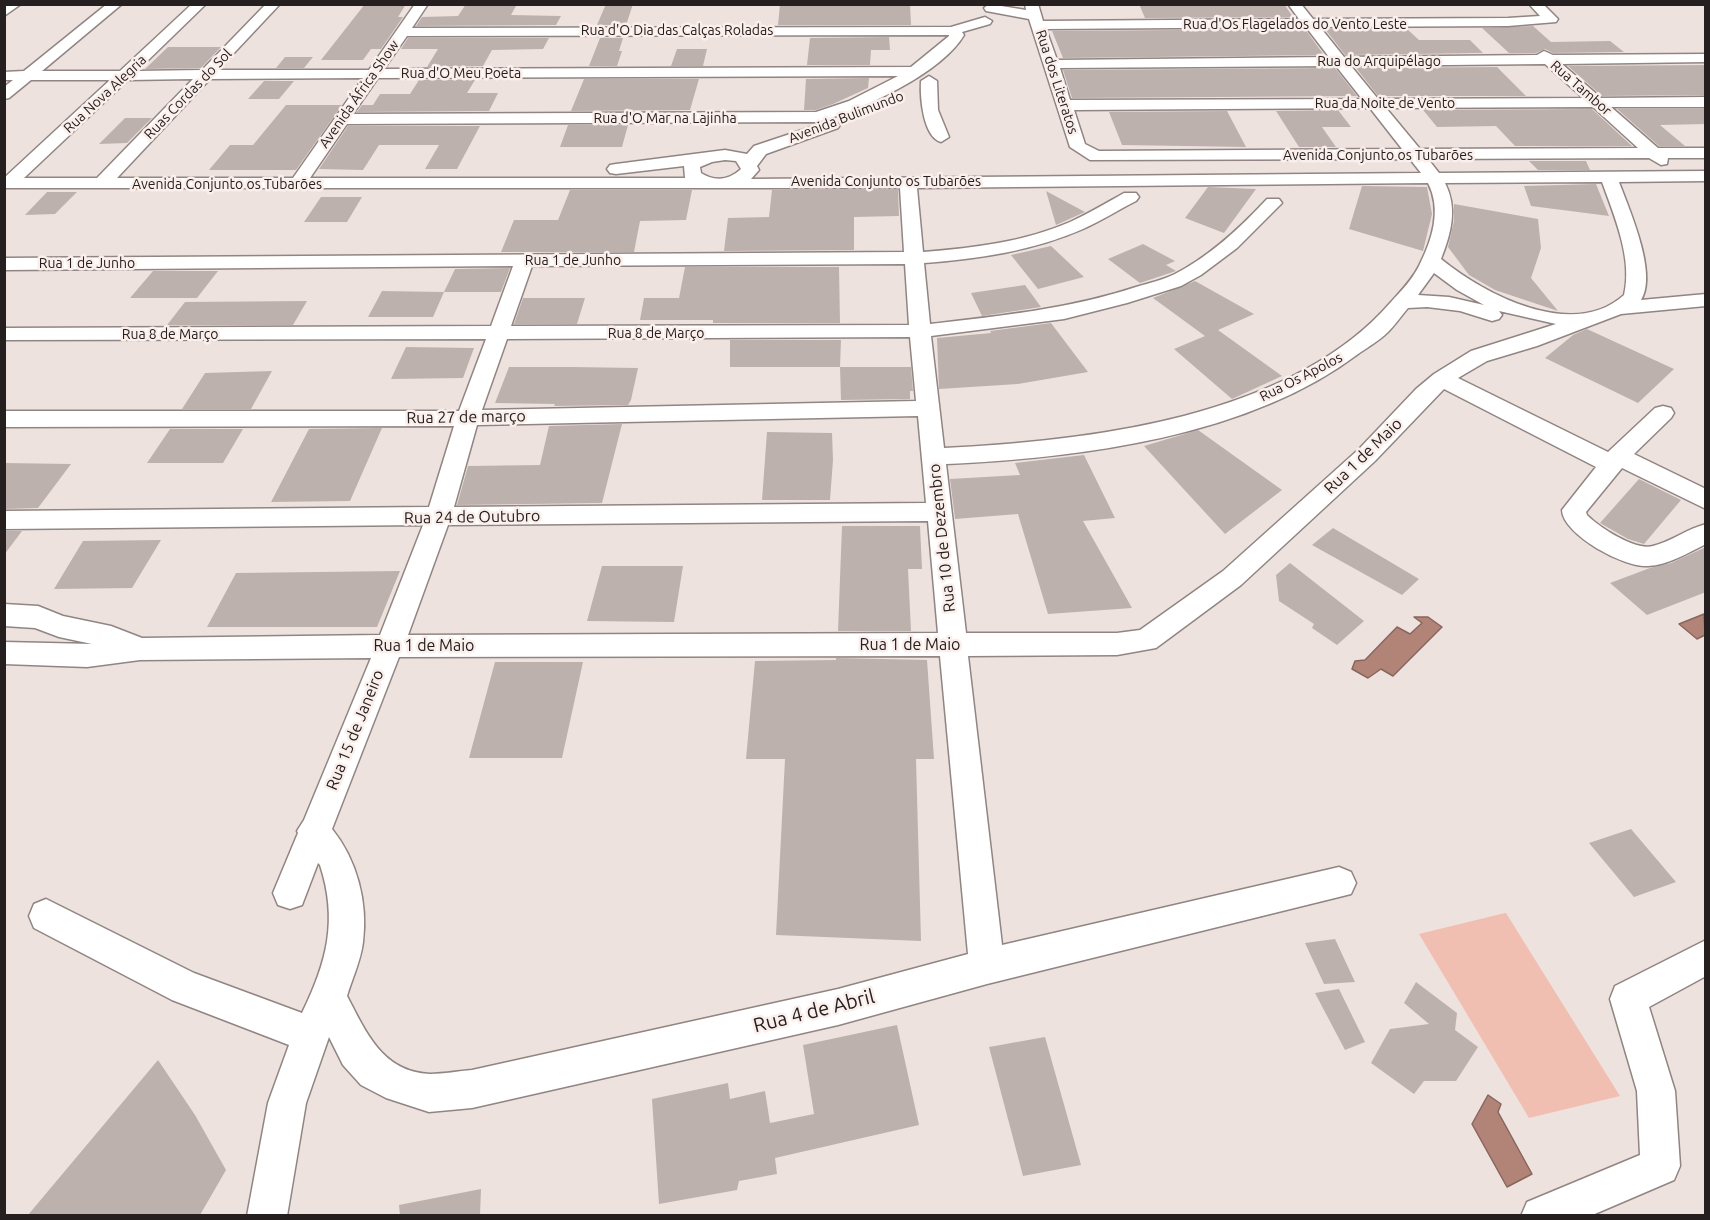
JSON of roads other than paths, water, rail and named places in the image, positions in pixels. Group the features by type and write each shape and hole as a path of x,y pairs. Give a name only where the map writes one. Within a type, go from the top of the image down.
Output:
{"street":[{"path":"4,12 15,4"},
{"path":"5,76 94,4"},
{"path":"4,95 116,4"},
{"name":"Rua Nova Alegria","path":"7,183 200,4"},
{"name":"Ruas Cordas do Sol","path":"102,183 274,4"},
{"name":"Avenida África Show","path":"297,184 422,4"},
{"name":"Rua Os Apolos","path":"933,457 1013,453 1080,446 1153,432 1229,410 1294,384 1322,369 1370,336 1405,302 1431,261 1440,234 1443,196 1434,178 1294,4"},
{"name":"Rua d'Os Flagelados do Vento Leste","path":"990,11 1035,15 1310,24 1551,20 1535,4"},
{"path":"964,51 979,35 990,11"},
{"name":"Rua d'O Dia das Calças Roladas","path":"403,32 952,30 990,11"},
{"name":"Rua dos Literatos","path":"1035,15 1078,147 1089,154"},
{"name":"Rua Tambor","path":"1508,22 1680,176"},
{"name":"Rua d'O Mar na Lajinha","path":"342,119 817,117 848,108 928,76 957,35 952,30"},
{"name":"Rua do Arquipélago","path":"1052,64 1706,58"},
{"name":"Rua d'O Meu Poeta","path":"5,76 374,74 928,76"},
{"path":"928,76 927,98 930,112 941,137"},
{"name":"Avenida Bulimundo","path":"768,146 904,95 928,76"},
{"name":"Rua da Noite de Vento","path":"1065,105 1706,102"},
{"path":"450,184 576,174 704,158 768,146"},
{"path":"731,182 740,179 749,168 754,155 768,146"},
{"name":"Avenida Conjunto os Tubarões","path":"1089,154 1106,157 1706,153"},
{"path":"722,154 740,158 749,168 763,177 782,182"},
{"path":"1062,180 1089,154"},
{"path":"1242,156 1254,179"},
{"path":"704,158 697,161 691,170 696,179 712,183"},
{"path":"1608,176 1626,221 1634,267 1635,292 1630,301 1618,308"},
{"name":"Avenida Conjunto os Tubarões","path":"7,183 712,183 1706,176"},
{"name":"Rua 10 de Dezembro","path":"908,181 920,331 987,966"},
{"name":"Rua 1 de Junho","path":"4,264 914,258 964,255 1028,243 1071,228 1130,197"},
{"name":"Rua 8 de Março","path":"4,334 920,331 1044,317 1117,301 1170,282 1181,278 1222,251 1254,225 1273,203"},
{"name":"Rua 15 de Janeiro","path":"290,893 313,831 390,646 438,518 468,418 525,260"},
{"path":"1431,261 1462,285 1507,307 1542,316 1586,320"},
{"name":"Rua 1 de Maio","path":"4,615 38,617 59,626 111,637 140,650 390,646 1117,644 1146,640 1232,578 1367,455 1424,394 1442,379 1479,356 1530,341 1618,308 1706,300"},
{"path":"1405,302 1427,301 1465,306 1502,320 1530,341"},
{"path":"1442,379 1614,460 1706,500"},
{"name":"Rua 27 de março","path":"4,419 468,418 928,408"},
{"path":"1663,413 1614,460 1574,510 1575,518 1583,526 1630,553 1643,557 1653,556 1706,533"},
{"name":"Rua 24 de Outubro","path":"4,520 939,512"},
{"path":"4,653 87,656 140,650"},
{"path":"267,1215 287,1103 311,1035 329,997 346,943 345,890 333,856 313,831"},
{"name":"Rua 4 de Abril","path":"329,997 356,1052 375,1072 399,1085 429,1093 472,1089 838,1007 987,966 1339,884"},
{"path":"46,916 184,987 311,1035"},
{"path":"1541,1215 1660,1166 1656,1091 1628,999 1706,957"}]}
